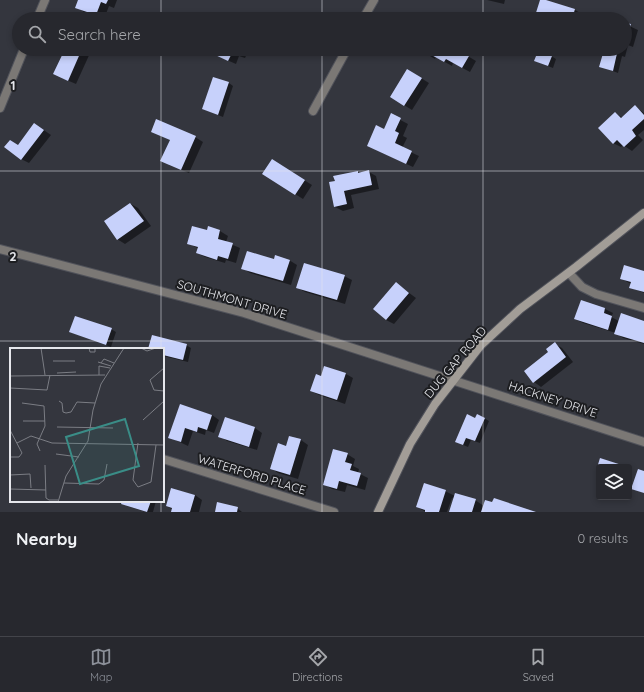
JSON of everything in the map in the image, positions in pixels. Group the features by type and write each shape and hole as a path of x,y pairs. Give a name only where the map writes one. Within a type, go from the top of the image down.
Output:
{"street":[{"path":"40,12 45,0"},
{"path":"367,12 374,0"},
{"path":"0,108 21,56"},
{"path":"313,111 343,56"},
{"name":"DUG GAP ROAD","path":"378,512 410,444 435,404 482,345 520,309 644,213"},
{"name":"SOUTHMONT DRIVE","path":"0,249 244,313 454,380"},
{"path":"569,272 582,287 596,294 644,308"},
{"name":"HACKNEY DRIVE","path":"454,380 644,442"},
{"name":"WATERFORD PLACE","path":"164,459 334,512"}],"building":[{"path":"78,0 108,0 106,4 101,2 97,12 87,12 75,8"},
{"path":"540,0 546,0 575,9 574,12 536,12"},
{"path":"62,56 79,56 68,81 53,74"},
{"path":"217,56 230,56 228,61"},
{"path":"433,56 469,56 462,68 446,59 444,62"},
{"path":"536,56 552,56 548,66 534,61"},
{"path":"602,56 616,56 613,71 599,67"},
{"path":"407,69 422,78 404,106 390,97"},
{"path":"213,77 229,82 218,115 202,109"},
{"path":"635,105 644,115 644,119 632,130 636,136 624,147 617,140 613,144 598,128 615,112 621,118"},
{"path":"391,113 401,118 395,131 399,133 395,143 412,151 406,164 367,146 376,125 384,129"},
{"path":"156,119 196,136 181,170 160,161 170,140 151,132"},
{"path":"34,123 44,130 21,160 4,147 10,140 18,145"},
{"path":"272,159 305,180 295,195 262,174"},
{"path":"369,170 372,185 344,191 347,204 334,207 329,182 335,181 333,176"},
{"path":"130,203 144,221 117,240 104,221"},
{"path":"192,226 207,230 208,226 220,230 218,239 233,243 228,259 218,256 217,260 196,253 198,247 187,244"},
{"path":"247,251 274,259 275,255 290,260 283,281 241,269"},
{"path":"304,263 345,275 337,300 296,288"},
{"path":"624,265 644,271 644,292 629,288 631,282 620,279"},
{"path":"396,282 409,293 386,320 373,309"},
{"path":"581,300 605,308 604,313 612,316 608,330 574,319"},
{"path":"621,313 644,321 644,343 614,334"},
{"path":"75,316 112,328 106,345 69,332"},
{"path":"152,335 187,344 183,360 164,355 164,348 148,348"},
{"path":"555,342 566,357 533,383 524,371 548,352 546,349"},
{"path":"324,366 346,373 337,400 310,391 316,374 321,376"},
{"path":"180,404 212,415 207,430 198,427 197,432 185,428 181,442 168,438"},
{"path":"467,414 475,418 477,414 485,418 475,441 466,438 463,445 455,442"},
{"path":"225,417 255,427 249,447 218,437"},
{"path":"289,436 301,439 290,475 270,469 278,443 286,446"},
{"path":"333,449 348,453 345,462 352,464 350,470 361,473 357,486 339,481 337,489 323,485"},
{"path":"600,458 619,464 598,464"},
{"path":"638,469 644,471 644,493 632,489"},
{"path":"424,483 446,490 439,512 425,512 425,510 416,507"},
{"path":"171,488 195,495 190,512 171,512 172,508 166,506"},
{"path":"455,493 476,499 472,512 449,512"},
{"path":"494,498 536,512 481,512 485,500 492,502"},
{"path":"122,502 151,502 147,512 121,504"},
{"path":"217,502 238,507 237,512 215,512"}]}
